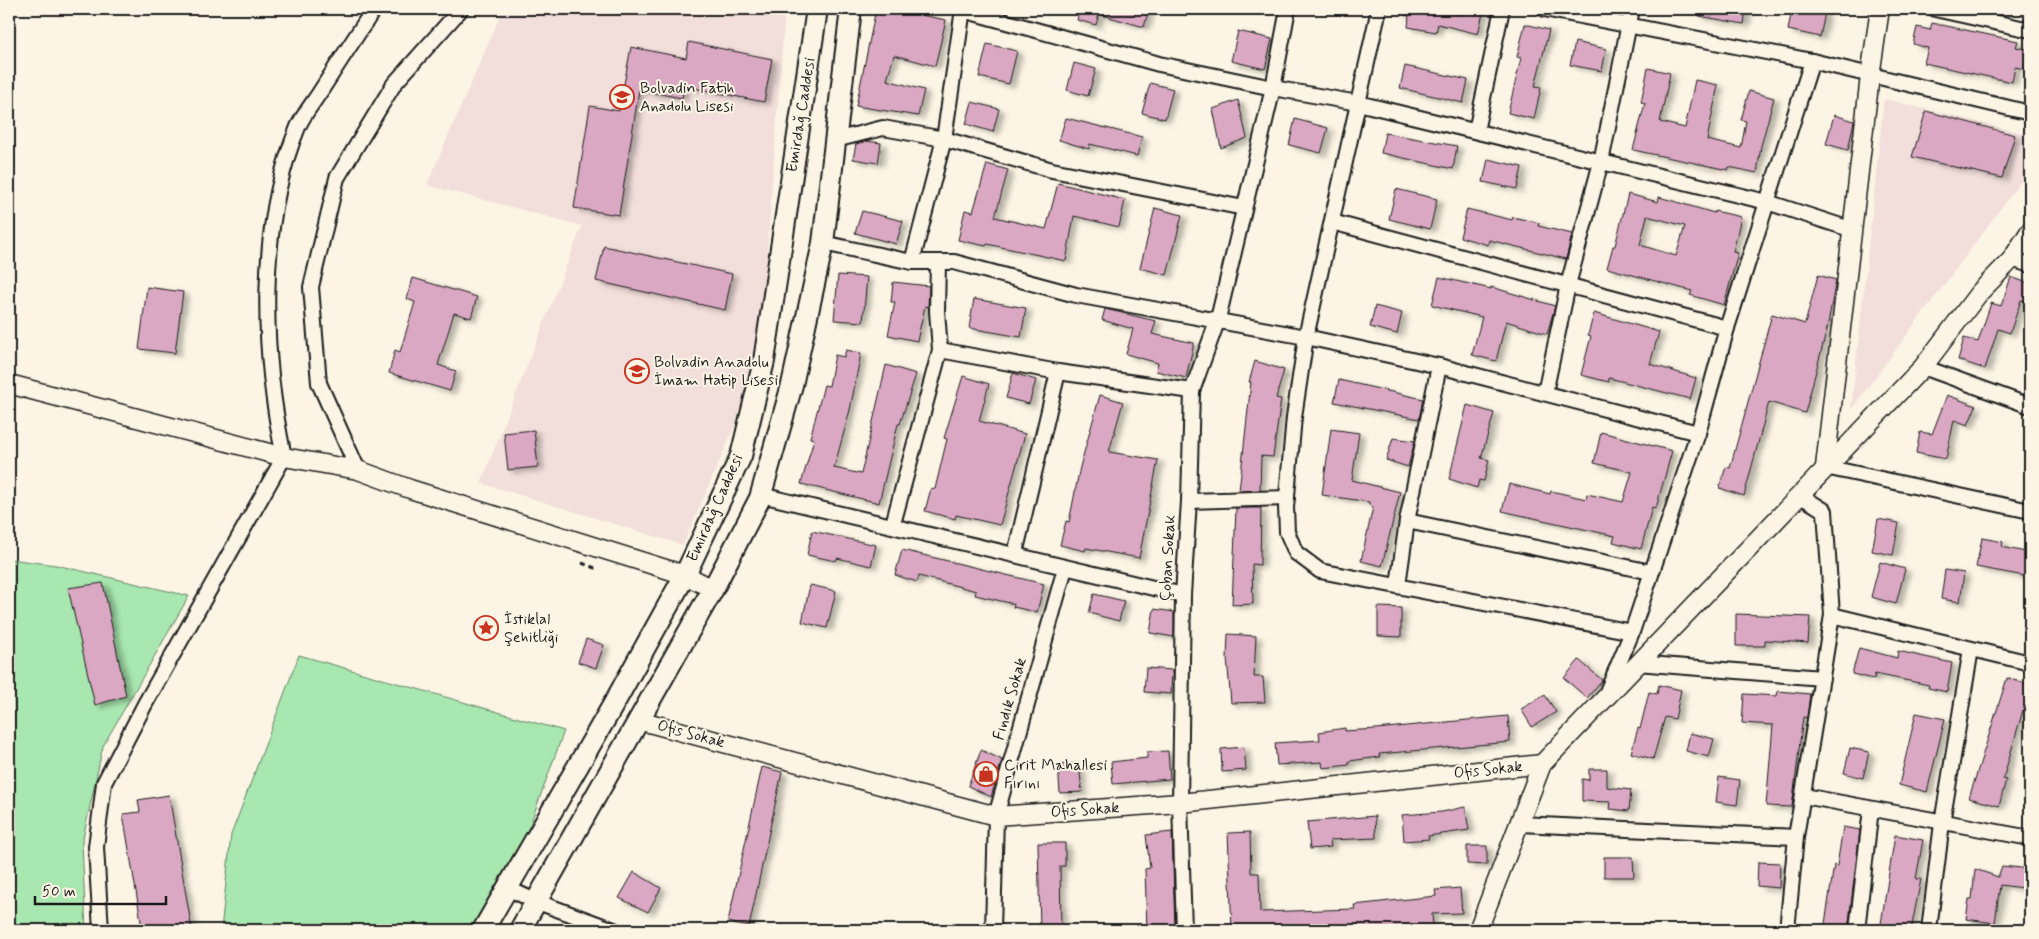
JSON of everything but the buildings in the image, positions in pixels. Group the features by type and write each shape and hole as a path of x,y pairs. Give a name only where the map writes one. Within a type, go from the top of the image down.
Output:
{"main road":[{"name":"Emirdağ Caddesi","path":"483,930 612,707 685,576 741,456 764,361 817,9"},
{"name":"Emirdağ Caddesi","path":"520,930 713,588 762,494 792,385 823,243 850,9"}],"street":[{"path":"101,930 96,847 104,784 145,704 284,457 276,419 268,352 268,266 281,178 299,126 374,9"},
{"path":"358,470 319,383 311,287 337,178 394,84 461,9"},
{"path":"912,262 944,139 963,9 1159,64 1273,88 1358,103 1767,202 1853,230"},
{"name":"Çoban Sokak","path":"1184,930 1180,803 1183,595 1189,500 1192,391 1218,320 1273,88 1288,9"},
{"path":"1379,9 1306,337 1294,417 1287,498 1287,532 1296,553 1320,571 1632,632"},
{"path":"1476,131 1502,9"},
{"path":"1544,9 1812,61 2030,113"},
{"path":"1545,393 1568,285 1601,162 1632,9"},
{"path":"1825,467 1870,76 1880,9"},
{"path":"1934,9 2030,30"},
{"path":"1605,697 1632,632 1698,433 1727,328 1812,61"},
{"path":"835,140 883,128 944,139 1052,170 1244,208"},
{"path":"1332,222 1727,328"},
{"path":"1478,930 1542,764 1802,496 1825,467 1923,367 1980,293 2012,259 2030,230"},
{"path":"823,243 912,262 954,262 1076,295 1306,337 1439,366 1698,433"},
{"path":"2012,259 2030,265"},
{"path":"893,524 940,350 937,311 938,262"},
{"path":"940,350 1058,372 1192,391"},
{"path":"1398,585 1407,521 1439,366"},
{"path":"1923,367 2030,406"},
{"path":"1015,554 1058,372"},
{"path":"9,384 284,457 358,470 410,490 685,576 713,588"},
{"path":"1825,467 2030,511"},
{"path":"762,494 1183,595"},
{"path":"1787,930 1796,837 1832,615 1825,511 1802,496"},
{"path":"1189,500 1287,498"},
{"path":"1407,521 1651,572"},
{"name":"Fındık Sokak","path":"992,930 996,816 1065,568"},
{"path":"1832,615 2030,664"},
{"path":"1928,930 1942,823 1971,649"},
{"path":"1638,663 1822,678"},
{"name":"Ofis Sokak","path":"638,720 996,816 1180,803 1542,764"},
{"path":"1804,796 2030,838"},
{"path":"1858,930 1871,809"},
{"path":"1520,824 1796,837"},
{"path":"506,888 580,925 614,930"}],"shaded area":[{"path":"503,9 785,9 762,320 736,423 683,545 481,483 582,226 427,185"},
{"path":"1884,99 2030,135 2030,169 1851,410"}],"green space":[{"path":"9,559 56,565 189,596 103,746 82,843 86,930 9,930"},
{"path":"299,655 564,731 507,888 485,930 221,930 231,835"}],"place":[{"name":"Bolvadin Fatih Anadolu Lisesi","path":"622,97"},
{"name":"Bolvadin Anadolu İmam Hatip Lisesi","path":"637,371"},
{"name":"İstiklal Şehitliği","path":"486,628"},
{"name":"Cirit Mahallesi Fırını","path":"986,774"}]}
